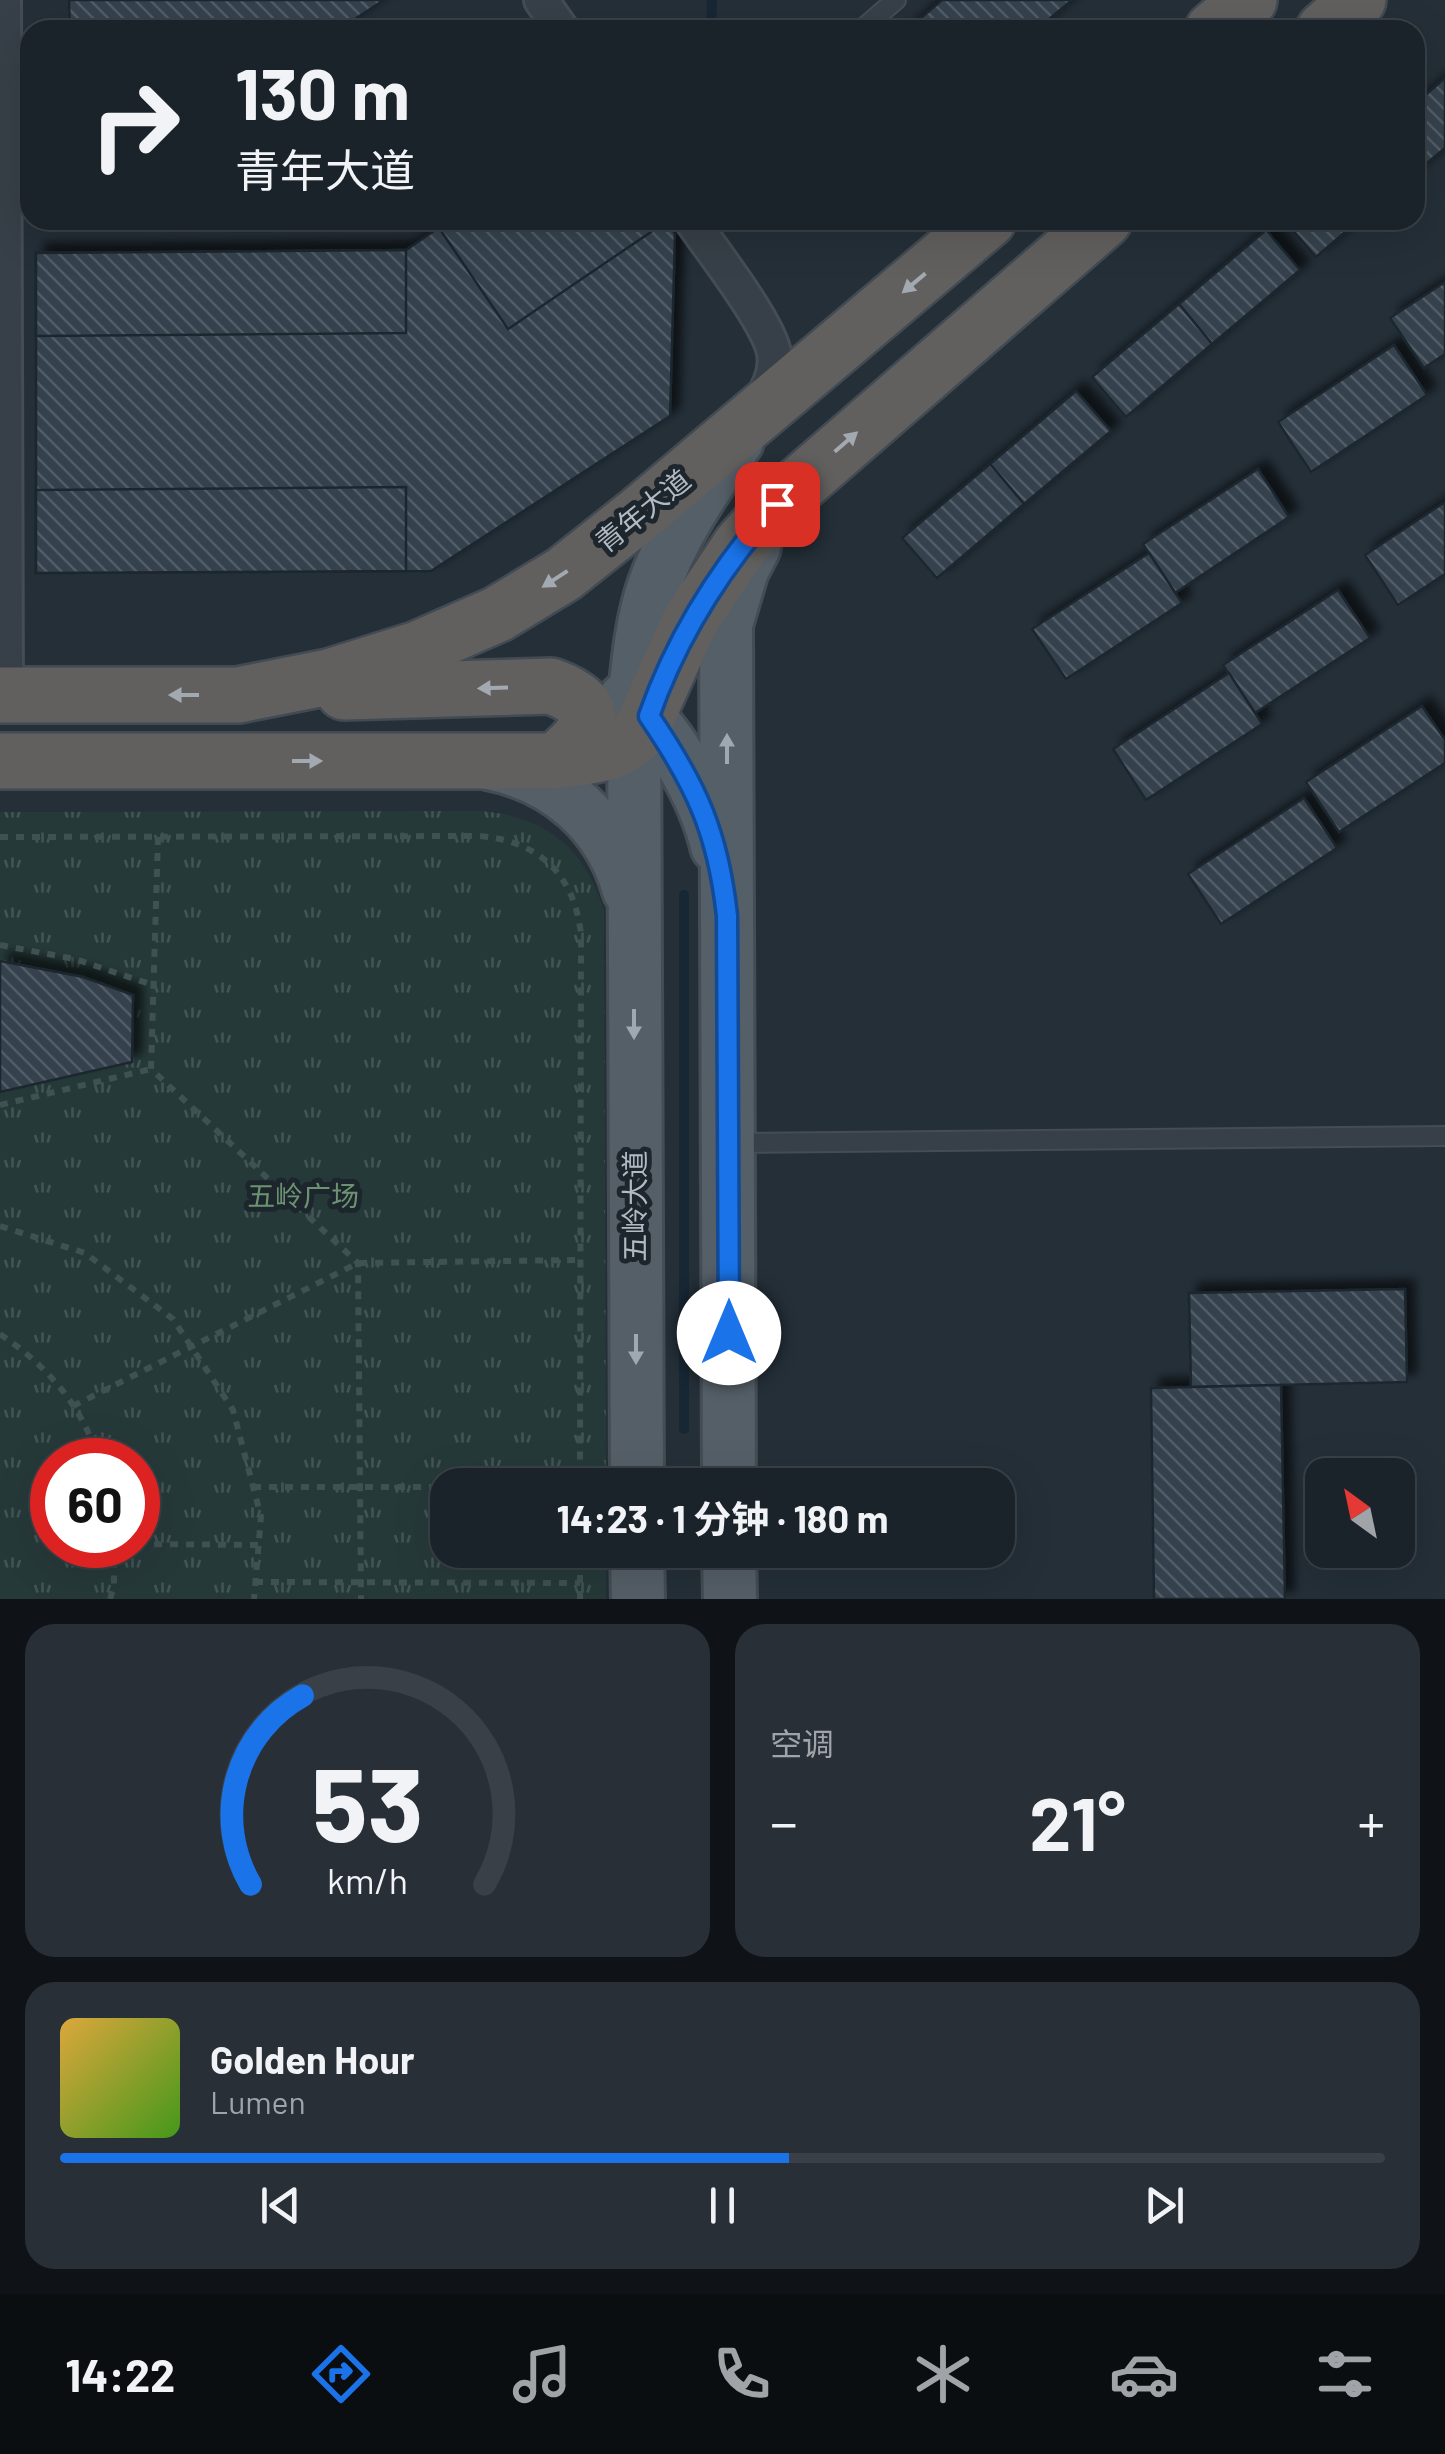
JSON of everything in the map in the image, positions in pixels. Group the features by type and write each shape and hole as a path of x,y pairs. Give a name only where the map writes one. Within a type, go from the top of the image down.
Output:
{"highway":[{"path":"1225,20 1248,0"},
{"path":"1335,20 1358,0"},
{"path":"0,761 555,761 602,754 639,720 713,586 740,546 806,478 1092,230"},
{"name":"青年大道","path":"238,695 329,677 418,649 498,614 564,574 732,437 963,234"},
{"path":"551,686 575,695 588,712 588,728 555,761"},
{"name":"青年大道","path":"3,695 238,695 551,686"}],"main road":[{"name":"五岭大道","path":"637,1468 634,926 640,644 652,590 672,542 732,437"},
{"path":"729,1468 726,624 742,570 756,542 806,478"},
{"path":"551,686 610,690 682,765 708,822 722,870 727,916"},
{"name":"五岭大道","path":"454,761 495,764 535,776 581,807 613,849 632,900 634,926"},
{"path":"637,1568 638,1599"},
{"path":"730,1568 730,1599"}],"street":[{"path":"3,695 12,208 4,0"},
{"path":"698,230 768,334 774,351 772,380 732,437"},
{"path":"768,334 798,351 831,347 848,338"}],"lane":[{"path":"872,20 896,0"},
{"path":"728,1144 1445,1136"}],"path":[{"path":"158,836 151,1069 358,1262 361,1599"},
{"path":"0,837 489,837 518,843 552,866 573,897 581,934 580,1468"},
{"path":"0,945 76,959 154,985"},
{"path":"0,1105 151,1069"},
{"path":"0,1226 85,1253 172,1319 233,1410 261,1517 254,1599"},
{"path":"73,1406 358,1262 581,1260"},
{"path":"0,1334 38,1360 88,1426 92,1438"},
{"path":"253,1487 430,1487"},
{"path":"160,1544 259,1545"},
{"path":"110,1599 114,1568"},
{"path":"580,1568 580,1599"},
{"path":"256,1582 580,1583"}],"green space":[{"name":"五岭广场","path":"480,811 524,820 559,839 585,869 604,910 606,1468 430,1468 430,1568 606,1568 606,1599 0,1599 0,812"}],"building":[{"path":"69,0 384,0 353,20 70,20"},
{"path":"942,0 1072,0 1048,20 919,20"},
{"path":"1445,78 1445,148 1425,165 1425,95"},
{"path":"435,230 672,230 670,416 431,571 36,573 36,253 406,250"},
{"path":"440,230 654,230 508,329"},
{"path":"1266,230 1300,270 1212,344 1179,304"},
{"path":"1293,230 1347,230 1316,257"},
{"path":"406,250 406,333 36,336 36,253"},
{"path":"1445,282 1445,354 1424,368 1390,318"},
{"path":"1179,304 1212,344 1126,417 1092,377"},
{"path":"1394,345 1427,395 1311,472 1278,422"},
{"path":"1076,391 1111,431 1024,504 990,464"},
{"path":"990,464 1024,504 937,578 902,538"},
{"path":"1258,469 1289,517 1175,593 1143,544"},
{"path":"406,487 406,571 36,573 36,490"},
{"path":"1445,502 1445,574 1398,605 1365,555"},
{"path":"1149,553 1182,603 1066,679 1032,629"},
{"path":"1338,590 1370,638 1255,713 1223,665"},
{"path":"1229,673 1262,724 1146,800 1113,749"},
{"path":"1422,706 1445,740 1445,763 1339,832 1306,782"},
{"path":"1304,798 1337,848 1221,924 1188,874"},
{"path":"0,961 83,977 133,995 132,1062 0,1092"},
{"path":"1405,1289 1407,1382 1191,1387 1189,1293"},
{"path":"1281,1385 1285,1599 1154,1599 1151,1388"}],"waterway":[{"path":"711,20 712,0"},
{"path":"684,895 684,1429"}],"route":[{"path":"729,1333 727,916 722,870 702,806 682,765 649,716 690,622 740,546 777,504"}]}
